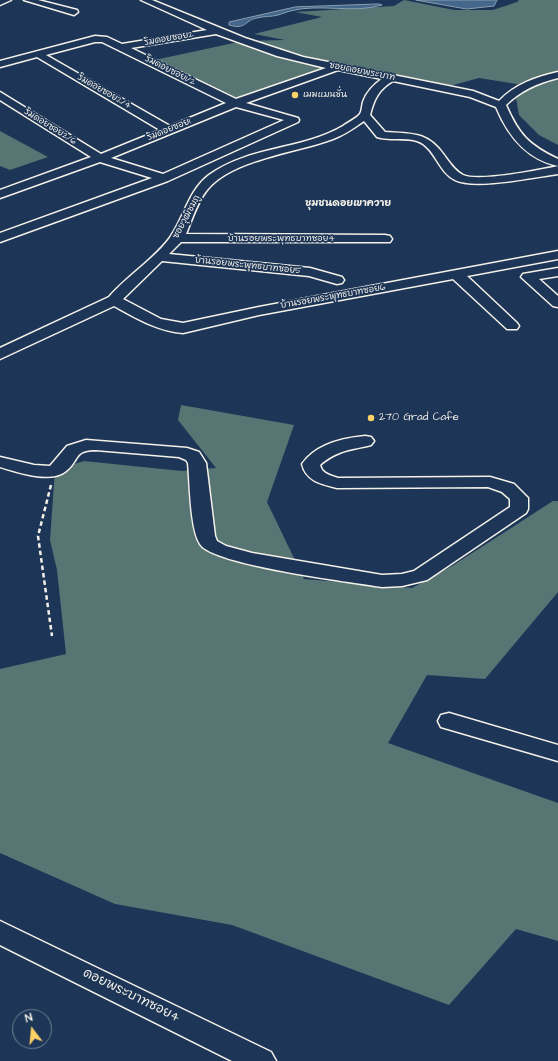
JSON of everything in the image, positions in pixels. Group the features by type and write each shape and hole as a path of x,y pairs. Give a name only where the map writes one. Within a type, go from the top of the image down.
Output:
{"street":[{"path":"0,2 6,0"},
{"path":"28,0 74,12"},
{"name":"ซอยดอยพระบาท","path":"145,0 272,52 473,94 500,105"},
{"name":"ริมดอยซอย2","path":"123,47 216,30"},
{"name":"ริมดอยซอย1/2","path":"38,54 95,39 104,39 235,103 294,120 164,178"},
{"path":"0,64 38,54"},
{"name":"ริมดอยซอย2/4","path":"38,54 169,130"},
{"name":"ริมดอยซอย1","path":"0,194 100,158 235,103 338,67"},
{"path":"558,75 523,86 509,94 500,105 519,140 531,151 558,163"},
{"path":"392,78 379,85 369,100 364,115 381,135 410,137 422,140 439,155 453,174 461,179 511,177 558,170"},
{"name":"ริมดอยซอย2/6","path":"0,95 39,121 100,158 164,178"},
{"name":"ซอยวุฒิชมภู","path":"0,354 114,300 177,238 201,189 214,177 239,164 266,154 329,137 364,115"},
{"path":"0,238 164,178"},
{"name":"บ้านรอยพระพุทธบาทซอย4","path":"177,238 385,239"},
{"name":"บ้านรอยพระพุทธบาทซอย6","path":"114,300 164,326 173,329 184,328 259,311 558,255"},
{"name":"บ้านรอยพระพุทธบาทซอย5","path":"158,257 310,272 337,280"},
{"path":"558,272 528,277 558,303"},
{"path":"456,274 512,326"},
{"path":"0,462 34,470 55,470 63,464 69,453 82,445 181,452 193,456 197,463 205,536 209,544 219,550 250,559 382,581 402,580 420,576 519,509 518,498 508,488 490,482 337,482 321,478 313,472 311,464 317,458 345,443 365,441"},
{"path":"449,721 558,753"},
{"name":"ดอยพระบาทซอย4","path":"0,932 261,1061"}],"path":[{"path":"52,636 38,536 55,470"}],"green space":[{"path":"404,0 454,10 493,10 519,0 558,0 558,145 539,135 519,115 516,98 534,82 523,85 479,78 442,88 339,67 235,103 150,61 243,41 285,40 254,34 322,17 295,12 394,6"},
{"path":"0,131 48,157 10,170 0,166"},
{"path":"181,405 294,425 267,502 304,579 412,588 452,566 553,501 558,501 558,592 485,679 427,675 388,743 558,803 558,941 516,929 449,1005 232,925 115,904 0,853 0,669 66,654 57,570 50,540 55,470 84,461 182,471 216,468 178,420"}],"water":[{"path":"416,0 497,0 494,6 467,9"},
{"path":"382,5 360,9 301,9 275,16 253,19 242,26 229,25 229,22 295,7"}],"place":[{"name":"เมฆแมนชั่น","path":"295,95"},
{"name":"270 Grad Cafe","path":"371,418"}],"district":[{"name":"ชุมชนดอยเขาควาย","path":"348,204"}]}
